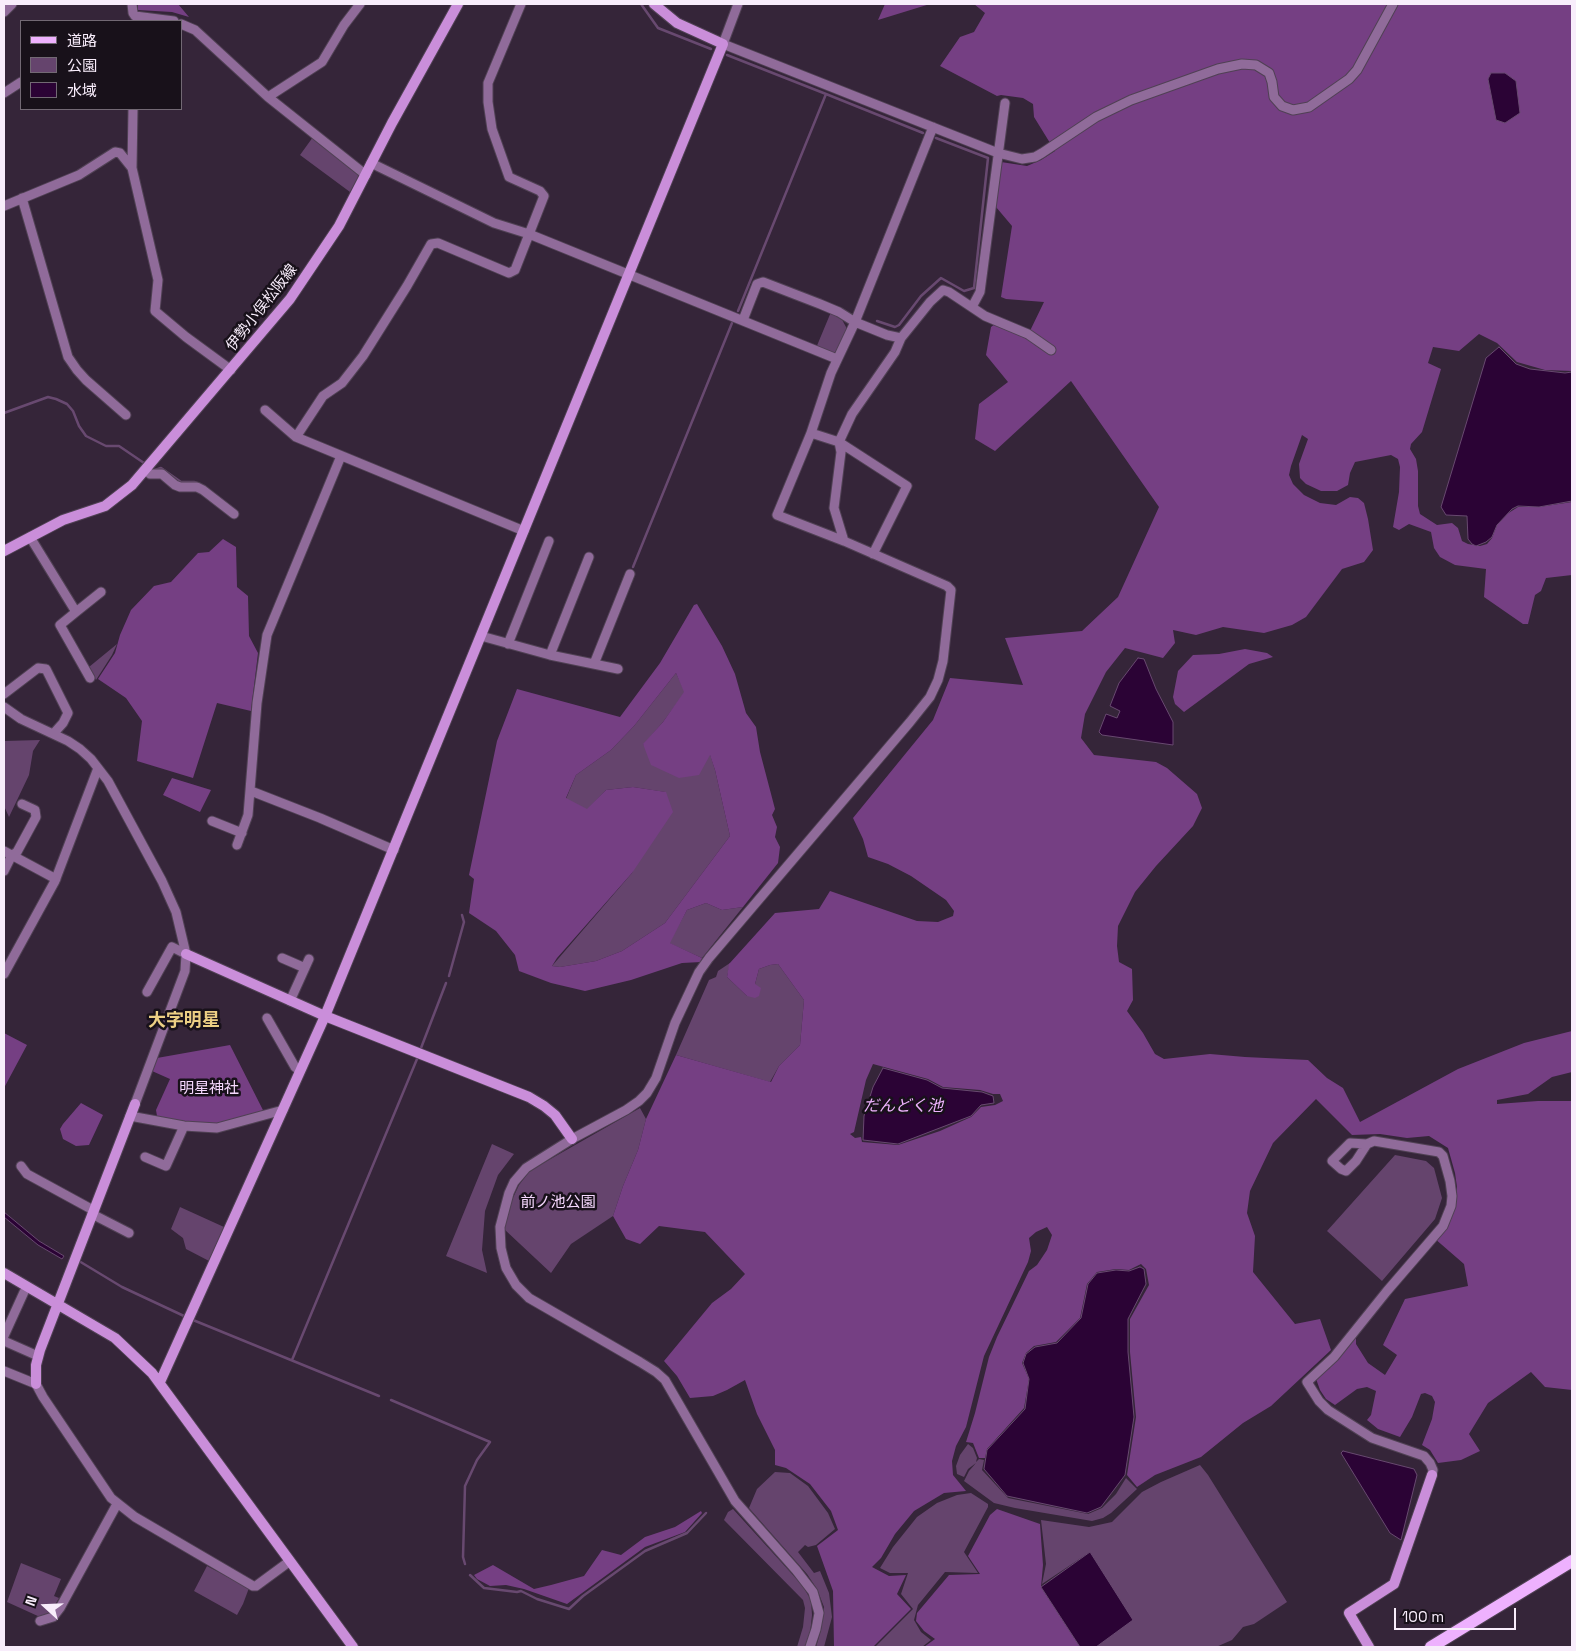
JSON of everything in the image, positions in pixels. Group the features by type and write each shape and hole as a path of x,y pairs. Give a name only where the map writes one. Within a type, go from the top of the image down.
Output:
{"main road":[{"path":"1431,1647 1572,1561"}],"street":[{"path":"4,12 12,4"},
{"path":"268,97 322,62 344,25 360,4"},
{"name":"伊勢小俣松阪線","path":"4,551 63,520 105,506 132,485 232,370 290,300 339,226 392,123 458,4"},
{"path":"296,437 322,396 342,383 363,356 431,244 438,243 509,273 515,270 544,196 540,191 508,177 492,129 488,102 488,83 521,4"},
{"path":"654,4 677,23 723,44 998,153 1015,158 1035,157 1096,117 1132,100 1218,69 1242,64 1256,64 1268,74 1272,82 1274,97 1282,106 1294,110 1303,110 1337,88 1357,70 1393,4"},
{"path":"160,1382 325,1016 738,4"},
{"path":"132,16 166,20"},
{"path":"182,24 189,26 201,35 268,97 366,175"},
{"path":"4,93 20,83"},
{"path":"972,307 980,292 1004,104"},
{"path":"133,110 132,168 158,280 155,311 186,337 232,370"},
{"path":"810,1647 818,1624 819,1613 814,1592 735,1501 665,1380 640,1362 536,1303 516,1285 506,1268 501,1248 500,1227 514,1182 526,1168 572,1139 626,1110 639,1101 646,1093 656,1078 679,1015 699,972 910,722 935,689 941,672 951,590 948,586 844,541 777,515 811,433 838,359 933,127"},
{"path":"4,206 79,175 115,152 120,153 132,168"},
{"path":"371,163 484,218 529,234 838,359"},
{"path":"22,198 68,357 86,380 126,415"},
{"path":"743,320 757,284 761,282 839,312 854,322 887,336 901,338"},
{"path":"844,541 834,508 841,452 839,442 852,414 895,352 901,338 940,291 946,290 985,316 1028,334 1051,350"},
{"path":"265,410 296,437 524,531"},
{"path":"811,433 839,442 907,486 872,554"},
{"path":"237,845 248,815 257,702 267,635 341,456"},
{"path":"146,470 150,474 162,474 180,487 197,487 234,514"},
{"path":"30,537 76,612"},
{"path":"508,644 549,541"},
{"path":"550,655 589,557"},
{"path":"594,664 630,574"},
{"path":"90,678 60,625 101,592"},
{"path":"481,636 550,655 618,669"},
{"path":"4,694 38,668 46,669 68,713 63,723 54,733"},
{"path":"4,707 21,719 54,733 80,749 108,781 170,896 176,912 186,954 186,965 182,983 38,1356 35,1372 36,1384 59,1421 117,1504 158,1532 253,1586 256,1586 290,1561"},
{"path":"4,974 56,879 98,768"},
{"path":"251,791 394,850"},
{"path":"4,871 36,817 35,810 22,804"},
{"path":"212,821 242,833"},
{"path":"4,851 56,879"},
{"path":"147,992 172,947 325,1016 529,1097 550,1111 565,1127 572,1139"},
{"path":"282,958 305,968"},
{"path":"290,1001 309,959"},
{"path":"267,1018 294,1067 300,1071"},
{"path":"130,1116 184,1126 216,1128 283,1110"},
{"path":"145,1157 166,1166 184,1126"},
{"path":"1367,1144 1374,1141 1383,1142 1436,1151 1441,1154 1450,1181 1452,1196 1451,1206 1443,1226 1334,1357 1307,1382 1319,1401 1328,1410 1372,1438 1424,1456 1433,1470 1394,1584 1349,1613 1369,1647"},
{"path":"21,1166 27,1174 129,1233"},
{"path":"4,1273 115,1338 140,1360 160,1382 353,1647"},
{"path":"4,1336 24,1292"},
{"path":"4,1341 38,1356"},
{"path":"4,1371 36,1384"},
{"path":"40,1621 53,1617 60,1608 117,1504"}],"green space":[{"path":"138,4 178,4 189,17 172,12 138,10"},
{"path":"885,4 930,4 878,20"},
{"path":"974,4 1572,4 1572,371 1545,370 1517,362 1497,343 1479,334 1459,351 1433,347 1428,363 1441,369 1422,432 1411,444 1410,449 1416,459 1418,471 1418,506 1420,514 1437,525 1452,523 1458,528 1462,541 1468,544 1480,546 1487,544 1492,538 1497,525 1507,514 1518,507 1539,507 1572,502 1572,575 1546,578 1541,591 1535,595 1528,624 1523,624 1484,597 1486,569 1455,565 1440,557 1434,548 1431,532 1409,524 1399,530 1393,527 1399,492 1400,467 1398,459 1391,455 1355,462 1350,473 1348,485 1337,491 1321,491 1306,484 1300,478 1299,464 1308,439 1302,435 1289,475 1293,484 1304,495 1320,503 1336,505 1350,497 1358,498 1364,503 1373,550 1364,562 1342,569 1306,617 1292,625 1264,633 1223,627 1196,635 1173,630 1175,643 1163,658 1125,648 1106,672 1085,714 1081,738 1094,755 1156,762 1167,768 1197,794 1202,808 1193,826 1135,892 1118,926 1117,946 1119,962 1132,969 1133,1000 1127,1011 1155,1054 1164,1059 1210,1054 1308,1060 1327,1078 1343,1088 1360,1122 1458,1069 1524,1043 1572,1031 1572,1072 1552,1077 1528,1094 1497,1100 1497,1104 1572,1101 1572,1390 1545,1387 1531,1372 1488,1403 1469,1434 1480,1451 1461,1460 1438,1463 1430,1450 1422,1445 1432,1419 1435,1402 1432,1396 1425,1393 1421,1394 1412,1417 1400,1437 1378,1429 1367,1420 1371,1415 1376,1391 1367,1387 1357,1389 1335,1405 1326,1399 1320,1390 1315,1376 1356,1332 1356,1344 1368,1363 1385,1375 1397,1355 1383,1345 1405,1299 1468,1286 1464,1264 1434,1238 1454,1206 1457,1187 1448,1148 1429,1136 1407,1138 1380,1134 1352,1135 1316,1099 1273,1143 1250,1191 1247,1213 1255,1236 1253,1272 1295,1324 1320,1319 1331,1350 1271,1406 1243,1423 1201,1457 1155,1475 1137,1487 1127,1475 1136,1417 1130,1352 1130,1319 1149,1285 1146,1269 1141,1264 1129,1270 1116,1269 1097,1272 1087,1284 1080,1318 1056,1342 1034,1346 1026,1353 1022,1363 1029,1379 1024,1408 987,1449 985,1458 979,1458 973,1443 966,1442 989,1357 997,1337 1029,1271 1037,1265 1047,1250 1052,1235 1047,1227 1036,1232 1029,1238 1031,1251 1028,1262 984,1356 966,1427 956,1446 952,1461 953,1475 966,1491 944,1493 914,1511 895,1534 881,1558 872,1567 889,1576 906,1575 897,1594 911,1609 873,1647 834,1647 833,1591 817,1546 838,1530 831,1511 810,1484 786,1468 775,1465 775,1450 757,1414 745,1380 713,1396 690,1398 677,1376 664,1361 712,1303 731,1289 745,1274 705,1232 659,1226 640,1244 626,1239 613,1216 638,1150 646,1119 676,1055 771,1082 779,1066 800,1045 804,1000 778,964 759,969 755,984 761,988 759,996 755,998 747,996 727,977 729,964 775,913 819,909 830,891 917,921 938,922 953,916 954,911 946,900 911,876 888,864 868,857 863,839 853,818 933,720 950,678 1023,685 1005,638 1082,631 1118,597 1159,507 1071,381 995,451 975,439 979,404 1008,382 986,355 991,327 995,324 1028,335 1044,302 1001,297 1012,226 996,207 1001,162 1027,166 1055,151 1034,117 1033,104 1023,98 997,96 940,66 960,37 974,32 985,13","holes":["873,1064 928,1079 943,1087 980,1090 1000,1094 1003,1101 995,1105 981,1107 971,1117 940,1131 898,1145 862,1142 861,1137 855,1138 850,1134 854,1132 866,1080"]},
{"path":"313,137 360,175 350,192 300,155"},
{"path":"831,312 840,316 846,327 846,332 838,351 831,354 816,348"},
{"path":"223,539 236,547 237,587 248,596 249,636 258,653 251,711 217,703 193,778 137,761 142,721 126,698 98,679 115,653 120,635 131,610 154,586 171,582 198,553 209,552"},
{"path":"697,604 722,646 735,674 746,713 756,727 760,752 775,809 772,815 777,827 775,837 780,847 778,863 743,907 722,910 706,903 687,910 670,943 702,958 701,962 682,963 631,980 585,991 551,983 519,971 515,955 496,931 469,913 474,879 469,875 497,741 517,689 620,717 660,663 694,605","holes":["676,673 684,692 663,722 643,744 651,765 679,778 699,775 710,755 730,836 665,923 622,951 596,961 560,967 552,966 632,873 673,812 666,792 633,787 606,790 587,809 566,798 576,775 611,750 634,726"]},
{"path":"117,644 112,655 96,680 89,667"},
{"path":"1245,649 1267,653 1273,657 1249,664 1184,712 1175,704 1173,697 1178,671 1193,655 1219,654"},
{"path":"676,673 685,692 643,745 710,754 730,836 665,923 622,951 596,961 560,967 552,966 632,873 665,792 633,787 606,790 587,810 566,799 576,775 611,750 634,726"},
{"path":"40,740 33,751 29,775 9,817 4,806 4,741"},
{"path":"172,778 211,790 200,812 163,795"},
{"path":"706,903 722,910 743,907 702,958 669,943 687,910"},
{"path":"730,963 727,977 747,996 755,984 759,969 778,964 804,1000 800,1045 779,1066 770,1082 676,1055 709,980 716,977 718,971"},
{"path":"4,1033 27,1045 4,1088"},
{"name":"明星神社","path":"230,1045 266,1116 217,1128 158,1122 156,1110 170,1079 152,1071 157,1058"},
{"path":"81,1103 103,1115 89,1145 76,1146 63,1139 60,1129"},
{"name":"前ノ池公園","path":"640,1108 646,1119 638,1150 613,1216 571,1244 551,1273 504,1229 511,1202 519,1185 529,1172 540,1165"},
{"path":"492,1144 514,1154 498,1175 485,1211 482,1250 487,1273 446,1256"},
{"path":"1395,1155 1426,1161 1434,1168 1442,1198 1435,1219 1382,1281 1327,1231"},
{"path":"180,1207 224,1227 225,1230 211,1262 186,1249 183,1238 171,1229"},
{"path":"968,1444 973,1448 977,1458 976,1462 979,1459 984,1460 982,1470 1008,1498 1088,1514 1102,1508 1116,1494 1126,1478 1137,1489 1111,1513 1103,1518 1092,1521 994,1503 964,1481 976,1463 968,1469 964,1477 957,1474 956,1466 960,1455"},
{"path":"1200,1465 1287,1602 1254,1624 1243,1627 1232,1640 1216,1647 1096,1647 1132,1620 1090,1552 1042,1584 1046,1564 1041,1520 1089,1527 1112,1522 1142,1492"},
{"path":"775,1472 790,1473 808,1486 828,1513 835,1529 816,1545 808,1547 805,1545 798,1552 814,1573 820,1571 829,1593 832,1617 824,1647 816,1647 821,1630 824,1607 817,1589 807,1574 749,1508 757,1489"},
{"path":"971,1493 988,1504 964,1552 978,1573 945,1572 918,1605 914,1620 921,1632 931,1640 922,1647 875,1647 913,1609 901,1594 908,1573 890,1573 880,1568 893,1547 917,1517 937,1503 957,1495"},
{"path":"733,1509 802,1585 811,1600 810,1634 806,1647 797,1647 803,1627 805,1608 803,1600 724,1520 728,1512"},
{"path":"997,1509 1040,1524 1043,1565 1041,1587 1080,1647 924,1647 935,1639 924,1631 916,1621 917,1613 949,1575 980,1574 968,1556 990,1515"},
{"path":"701,1511 702,1513 685,1532 645,1547 567,1604 524,1589 506,1585 490,1586 477,1579 474,1575 493,1565 534,1589 584,1576 602,1550 621,1555 645,1537 675,1527"},
{"path":"21,1563 61,1579 54,1596 59,1598 49,1615 40,1617 7,1602"},
{"path":"207,1566 249,1588 237,1615 194,1591"}],"water":[{"path":"1491,73 1505,73 1516,81 1520,113 1505,123 1496,120 1488,79"},
{"path":"1499,347 1516,364 1530,369 1572,372 1572,501 1539,507 1518,506 1512,509 1497,525 1492,537 1476,546 1468,539 1467,516 1446,515 1441,507 1486,358"},
{"path":"1138,658 1144,659 1156,689 1173,722 1173,745 1102,735 1099,732 1106,714 1117,718 1120,711 1110,706 1119,683"},
{"name":"だんどく池","path":"883,1068 927,1080 942,1088 982,1092 993,1096 994,1103 981,1105 971,1116 898,1144 863,1140 864,1116 873,1087"},
{"path":"4,1212 39,1241 64,1256 62,1259 38,1245 4,1217"},
{"path":"1140,1267 1144,1269 1146,1284 1128,1319 1128,1352 1134,1417 1125,1475 1101,1507 1087,1513 1007,1496 984,1469 987,1450 1025,1409 1029,1379 1023,1363 1026,1354 1035,1347 1057,1343 1081,1318 1088,1284 1097,1273 1116,1270 1129,1271"},
{"path":"1343,1451 1414,1469 1417,1475 1401,1540 1390,1533 1341,1453"},
{"path":"1090,1552 1133,1620 1096,1647 1080,1647 1041,1587"}],"waterway":[{"path":"641,4 658,28 711,49"},
{"path":"727,55 826,94 738,311"},
{"path":"826,94 923,133"},
{"path":"877,321 895,327 899,325 921,296 941,278 964,291 974,288 988,158 936,138"},
{"path":"633,567 732,323"},
{"path":"4,413 48,397 56,399 67,404 73,411 79,426 86,436 106,446 119,446 144,463"},
{"path":"155,470 161,468 181,482 197,483"},
{"path":"449,976 464,922 462,915"},
{"path":"421,1048 446,983"},
{"path":"292,1360 417,1059"},
{"path":"79,1261 122,1287 184,1316"},
{"path":"193,1320 379,1396"},
{"path":"391,1400 490,1442 477,1460 465,1486 463,1557 465,1564"},
{"path":"470,1575 484,1588 521,1591 537,1599 569,1609 583,1596 645,1551 687,1533 706,1513"}],"district":[{"name":"大字明星","path":"184,1021"}]}
